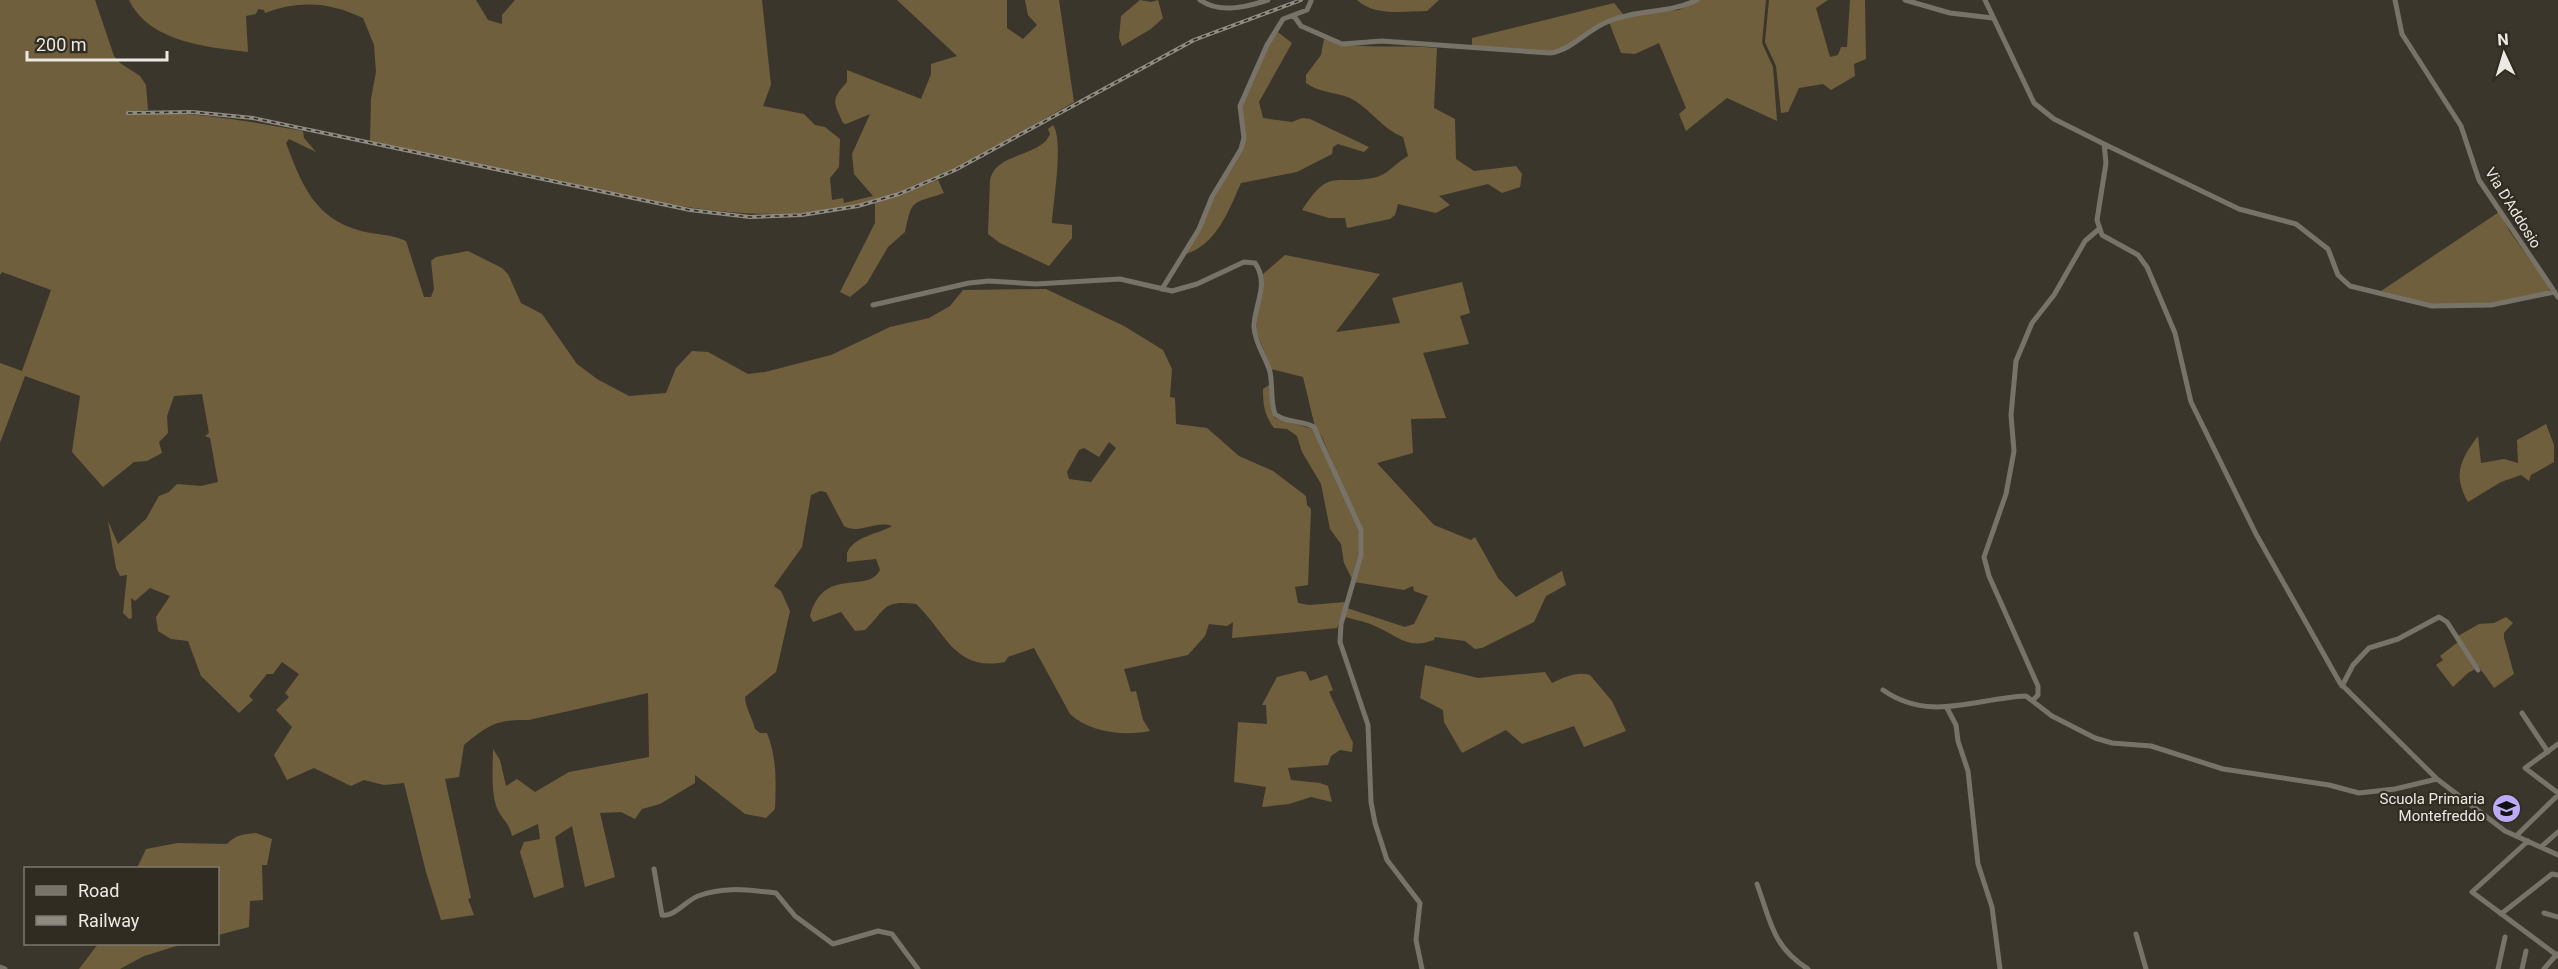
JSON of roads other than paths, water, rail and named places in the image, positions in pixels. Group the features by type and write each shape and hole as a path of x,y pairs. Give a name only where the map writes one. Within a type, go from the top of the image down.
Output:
{"street":[{"path":"1200,0 1213,7 1239,8 1268,0"},
{"path":"1294,16 1301,26 1342,44 1382,41 1550,53 1561,51 1609,20 1632,13 1675,9 1697,0"},
{"path":"1905,0 1950,13 1993,18"},
{"path":"1985,0 2034,103 2054,119 2239,209 2296,224 2328,249 2338,275 2350,286 2432,306 2491,305 2556,295"},
{"name":"Via D'Addosio","path":"2395,0 2402,34 2461,126 2481,183 2556,295"},
{"path":"1162,289 1199,229 1212,197 1241,149 1244,138 1240,106 1267,45 1280,23 1309,8 1311,1"},
{"path":"2104,144 2106,157 2097,220 2099,229 2106,238 2138,255 2147,267 2175,333 2191,402 2256,534 2342,686 2437,779 2505,831 2558,855"},
{"path":"2034,700 2038,695 2038,686 1989,576 1984,557 2006,494 2014,451 2011,415 2016,361 2032,323 2054,295 2085,241 2099,229"},
{"path":"873,305 948,287 989,281 1036,284 1120,279 1172,291 1197,284 1244,262 1255,263 1262,286 1255,320 1255,334 1269,369 1275,414 1282,419 1304,422 1314,427 1359,524 1361,555 1341,624 1341,649 1368,725 1371,802 1384,855 1395,874 1420,903 1416,940 1422,969"},
{"path":"2342,686 2353,665 2369,648 2398,639 2439,616 2447,622 2478,670"},
{"path":"1883,690 1907,702 1947,708 2019,696 2030,697 2052,716 2095,738 2112,743 2151,746 2223,769 2329,785 2359,793 2437,779"},
{"path":"1947,708 1956,725 1958,741 1968,771 1978,864 1992,907 2000,969"},
{"path":"2523,713 2548,752"},
{"path":"2516,836 2558,794 2525,768 2558,744"},
{"path":"2541,848 2558,832"},
{"path":"2528,841 2472,892 2557,955 2544,969"},
{"path":"654,869 662,915 672,914 691,899 717,890 740,888 776,893 795,916 833,944 878,931 891,933 918,969"},
{"path":"2501,914 2516,899 2552,874 2558,874"},
{"path":"1756,884 1782,946 1792,959 1808,969"},
{"path":"2544,913 2558,917"},
{"path":"2136,934 2146,969"},
{"path":"2498,969 2505,937"},
{"path":"2522,969 2526,951"},
{"path":"0,967 5,969"}],"railway":[{"path":"128,113 192,112 253,118 690,210 750,217 802,215 858,206 899,194 955,170 1194,40 1301,0"}],"place":[{"name":"Scuola Primaria Montefreddo","path":"2506,808"}]}
